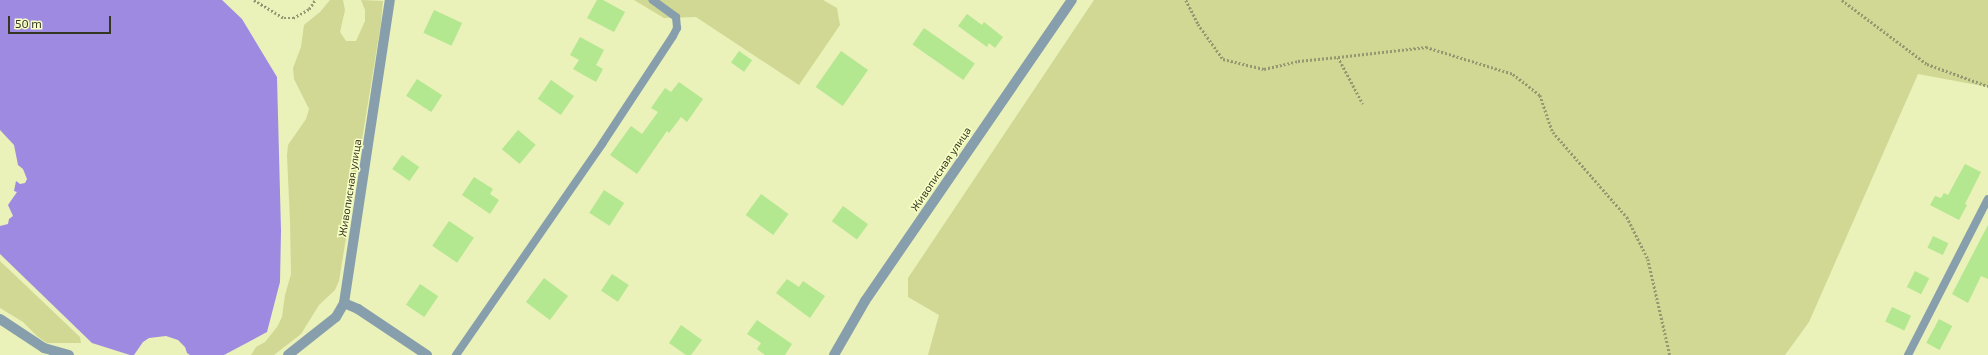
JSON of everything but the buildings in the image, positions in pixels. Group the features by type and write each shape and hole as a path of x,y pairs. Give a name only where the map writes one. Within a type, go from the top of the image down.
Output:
{"street":[{"name":"Живописная улица","path":"288,355 336,316 344,303 390,0"},
{"name":"Живописная улица","path":"836,353 865,301 1072,0"},
{"path":"344,303 358,309 427,355"},
{"path":"0,319 44,348 69,355"}],"lane":[{"path":"456,355 602,144 673,36 677,28 676,17 653,0"},
{"path":"1908,355 1988,199"}],"path":[{"path":"254,0 284,18 293,18 309,9 316,0"},
{"path":"1186,0 1198,24 1223,59 1264,69 1298,61 1426,47 1513,74 1540,95 1553,132 1627,217 1648,259 1670,355"},
{"path":"1842,0 1927,64 1988,86"},
{"path":"1338,57 1363,104"}],"green space":[{"path":"330,0 343,0 345,10 340,32 346,41 356,41 365,21 365,10 361,0 383,1 381,23 339,281 335,290 319,305 301,334 274,355 251,355 256,347 265,342 277,327 282,317 285,295 291,274 287,156 288,145 306,119 309,109 294,79 293,68 301,47 304,25 320,12"},
{"path":"634,0 823,0 837,8 840,25 799,85 696,17 664,18"},
{"path":"1094,0 1988,0 1988,87 1918,74 1809,322 1785,355 928,355 939,315 908,297 908,278"},
{"path":"0,261 80,337 81,343 47,343 38,337 23,322 0,308"}],"shaded area":[{"path":"0,0 222,0 242,19 277,77 281,231 280,282 267,332 224,355 190,355 178,340 166,336 149,338 143,342 134,355 130,355 92,343 0,254 0,226 8,224 9,219 13,216 8,205 17,192 14,191 16,181 20,184 25,183 27,179 23,169 18,165 14,145 0,130"}]}
